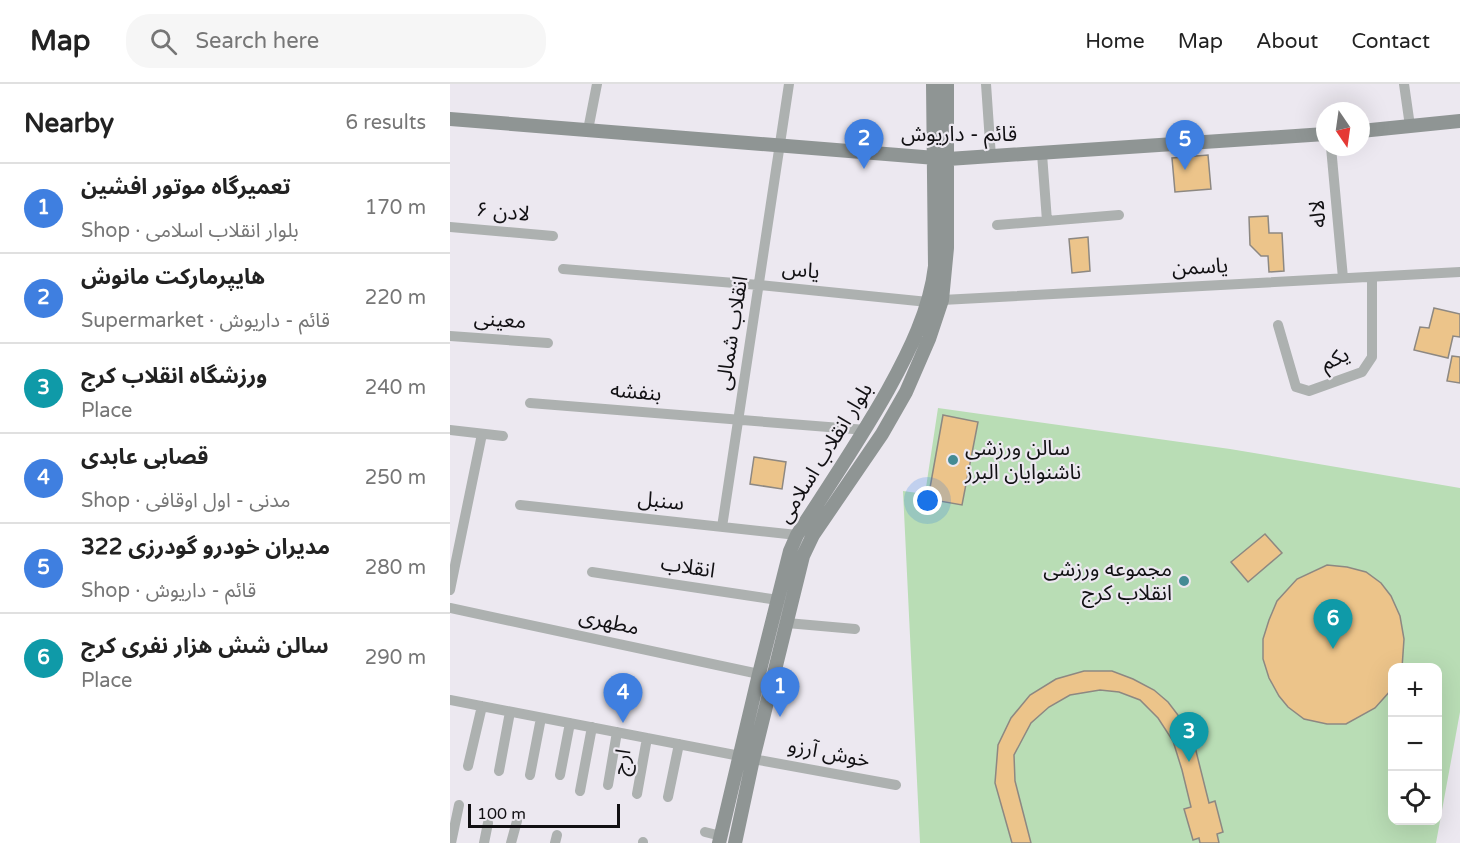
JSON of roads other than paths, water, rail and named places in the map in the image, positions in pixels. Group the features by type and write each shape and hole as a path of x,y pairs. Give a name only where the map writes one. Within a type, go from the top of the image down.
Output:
{"main road":[{"name":"بلوار انقلاب اسلامی","path":"933,84 941,159"},
{"name":"بلوار انقلاب اسلامی","path":"720,840 787,622 803,556 813,536 882,434 906,392 929,339 935,301 933,282 947,84"},
{"name":"قائم - داریوش","path":"450,118 941,159 991,158 1316,135"},
{"path":"1370,130 1460,121"},
{"name":"بلوار انقلاب اسلامی","path":"735,843 759,674 790,551 797,535 866,430 935,301"}],"street":[{"path":"588,130 597,84"},
{"name":"انقلاب شمالی","path":"722,527 789,84"},
{"path":"986,84 991,158"},
{"path":"1404,84 1410,126"},
{"path":"1042,154 1047,221"},
{"name":"لاله","path":"1332,156 1343,278"},
{"path":"997,225 1119,214"},
{"name":"لادن ۶","path":"450,227 553,236"},
{"name":"یاس","path":"563,269 935,301"},
{"name":"یاسمن","path":"935,301 1460,272"},
{"name":"یکم","path":"1278,325 1296,387 1309,392 1362,372 1372,357 1372,277"},
{"name":"معینی","path":"450,336 548,343"},
{"name":"بنفشه","path":"530,403 866,430"},
{"path":"450,430 503,436"},
{"path":"450,590 482,434"},
{"name":"سنبل","path":"520,505 797,535"},
{"name":"انقلاب","path":"592,572 778,600"},
{"name":"مطهری","path":"450,608 759,674"},
{"path":"787,622 855,629"},
{"name":"خوش آرزو","path":"450,700 896,785"},
{"path":"468,766 482,706"},
{"path":"499,771 510,712"},
{"path":"530,776 541,718"},
{"path":"560,775 570,723"},
{"path":"580,791 592,727"},
{"path":"608,785 617,732"},
{"name":"ارج","path":"637,794 646,738"},
{"path":"668,797 679,744"},
{"path":"451,843 459,805"},
{"path":"512,843 517,820"},
{"path":"484,843 488,823"},
{"path":"705,832 720,840"}],"place":[{"name":"هایپرمارکت مانوش","path":"864,169"},
{"name":"مدیران خودرو گودرزی 322","path":"1185,170"},
{"name":"سالن ورزشی ناشنوایان البرز","path":"953,460"},
{"name":"مجموعه ورزشی انقلاب کرج","path":"1184,581"},
{"name":"سالن شش هزار نفری کرج","path":"1333,649"},
{"name":"تعمیرگاه موتور افشین","path":"780,717"},
{"name":"قصابی عابدی","path":"623,723"},
{"name":"ورزشگاه انقلاب کرج","path":"1189,762"}]}
